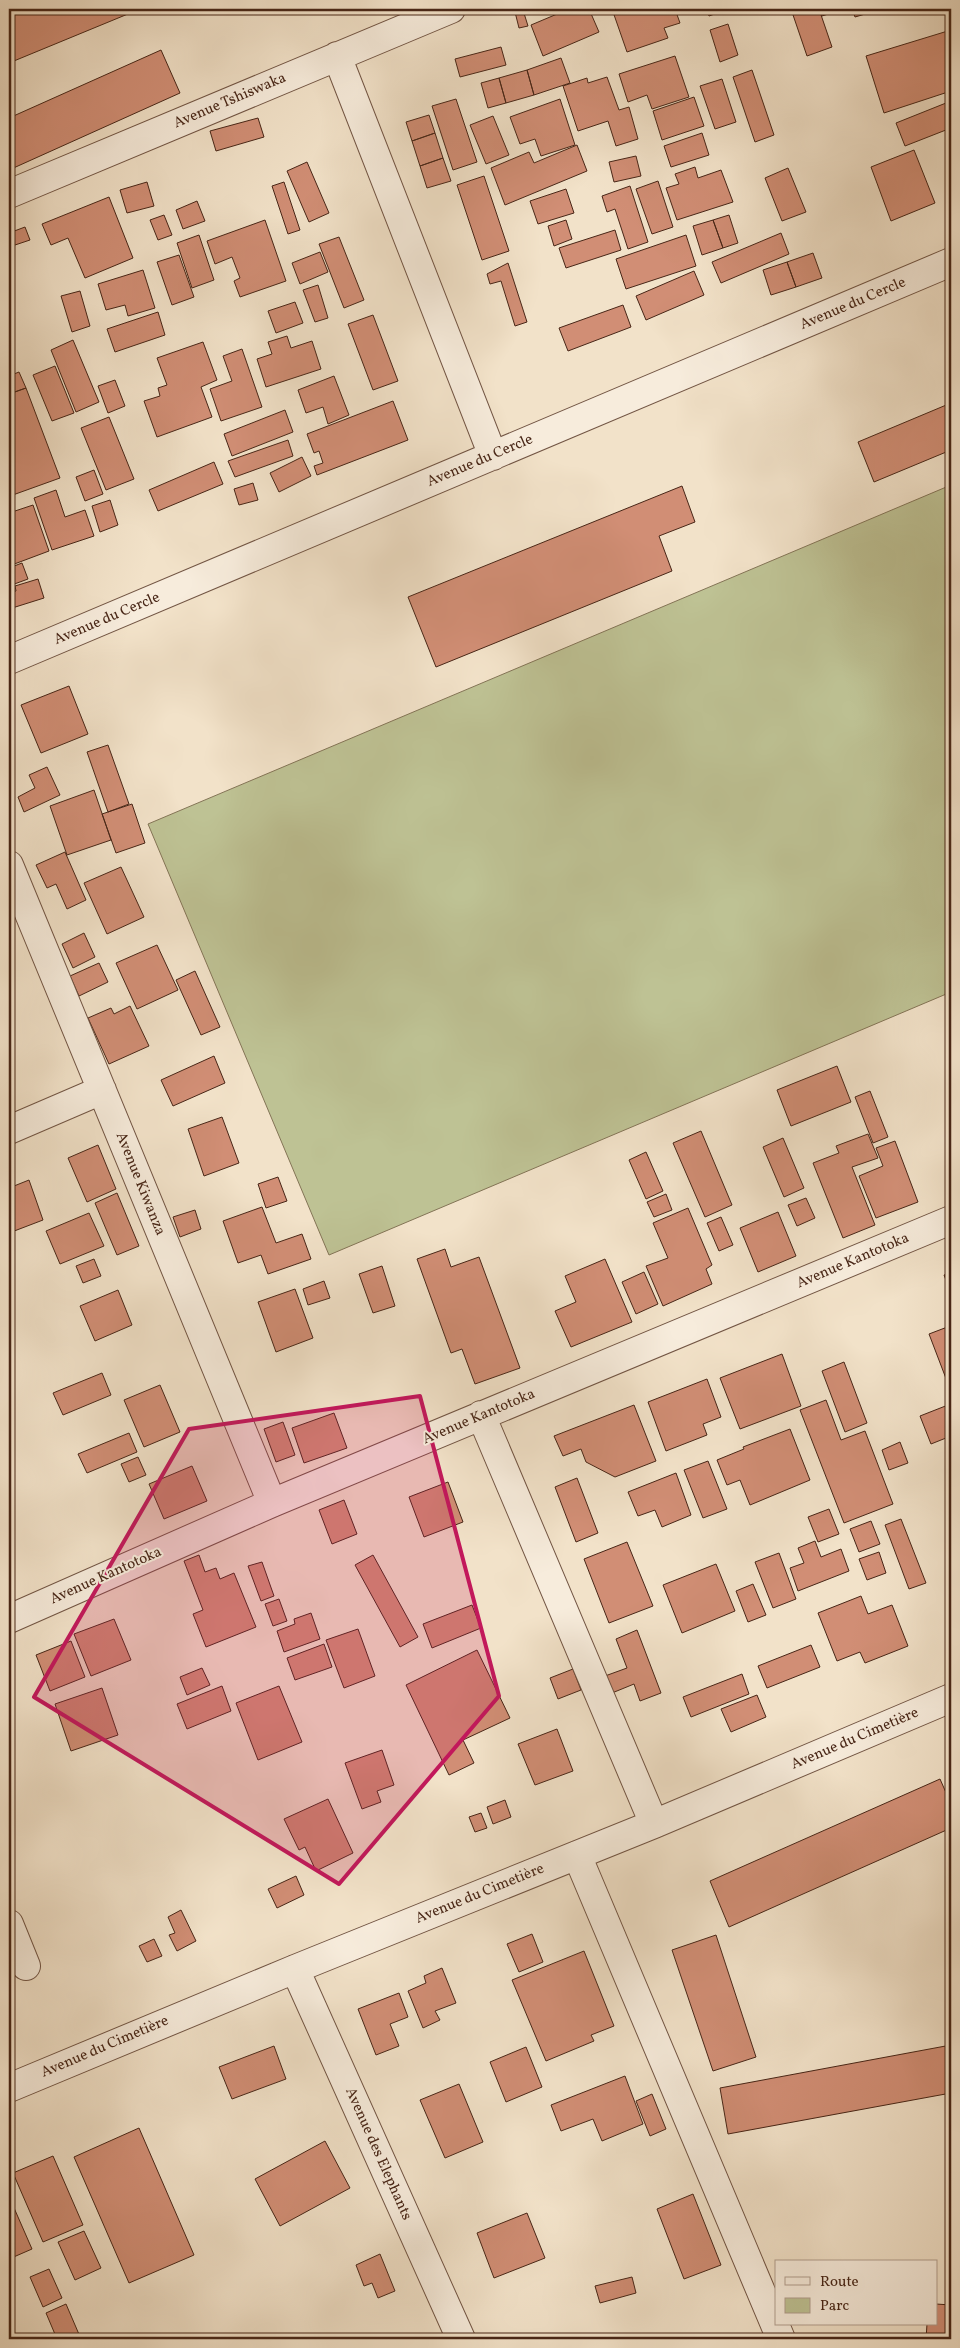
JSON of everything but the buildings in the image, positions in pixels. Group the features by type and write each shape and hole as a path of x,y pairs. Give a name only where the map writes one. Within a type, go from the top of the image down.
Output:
{"street":[{"name":"Avenue Tshiswaka","path":"9,194 451,9"},
{"path":"337,56 493,456"},
{"name":"Avenue du Cercle","path":"9,660 493,456 949,269"},
{"name":"Avenue Kiwanza","path":"9,865 272,1503"},
{"path":"9,1130 102,1090"},
{"name":"Avenue Kantotoka","path":"9,1619 272,1503 951,1220"},
{"path":"482,1415 654,1824"},
{"name":"Avenue du Cimetière","path":"9,2088 294,1969 654,1824 951,1698"},
{"path":"577,1855 775,2325"},
{"path":"9,1924 26,1966"},
{"name":"Avenue des Elephants","path":"294,1969 461,2339"},
{"path":"776,2326 781,2339"}],"highlighted area":[{"path":"420,1396 499,1696 339,1884 34,1697 189,1429"}],"green space":[{"path":"951,485 951,992 329,1255 148,824"}]}
